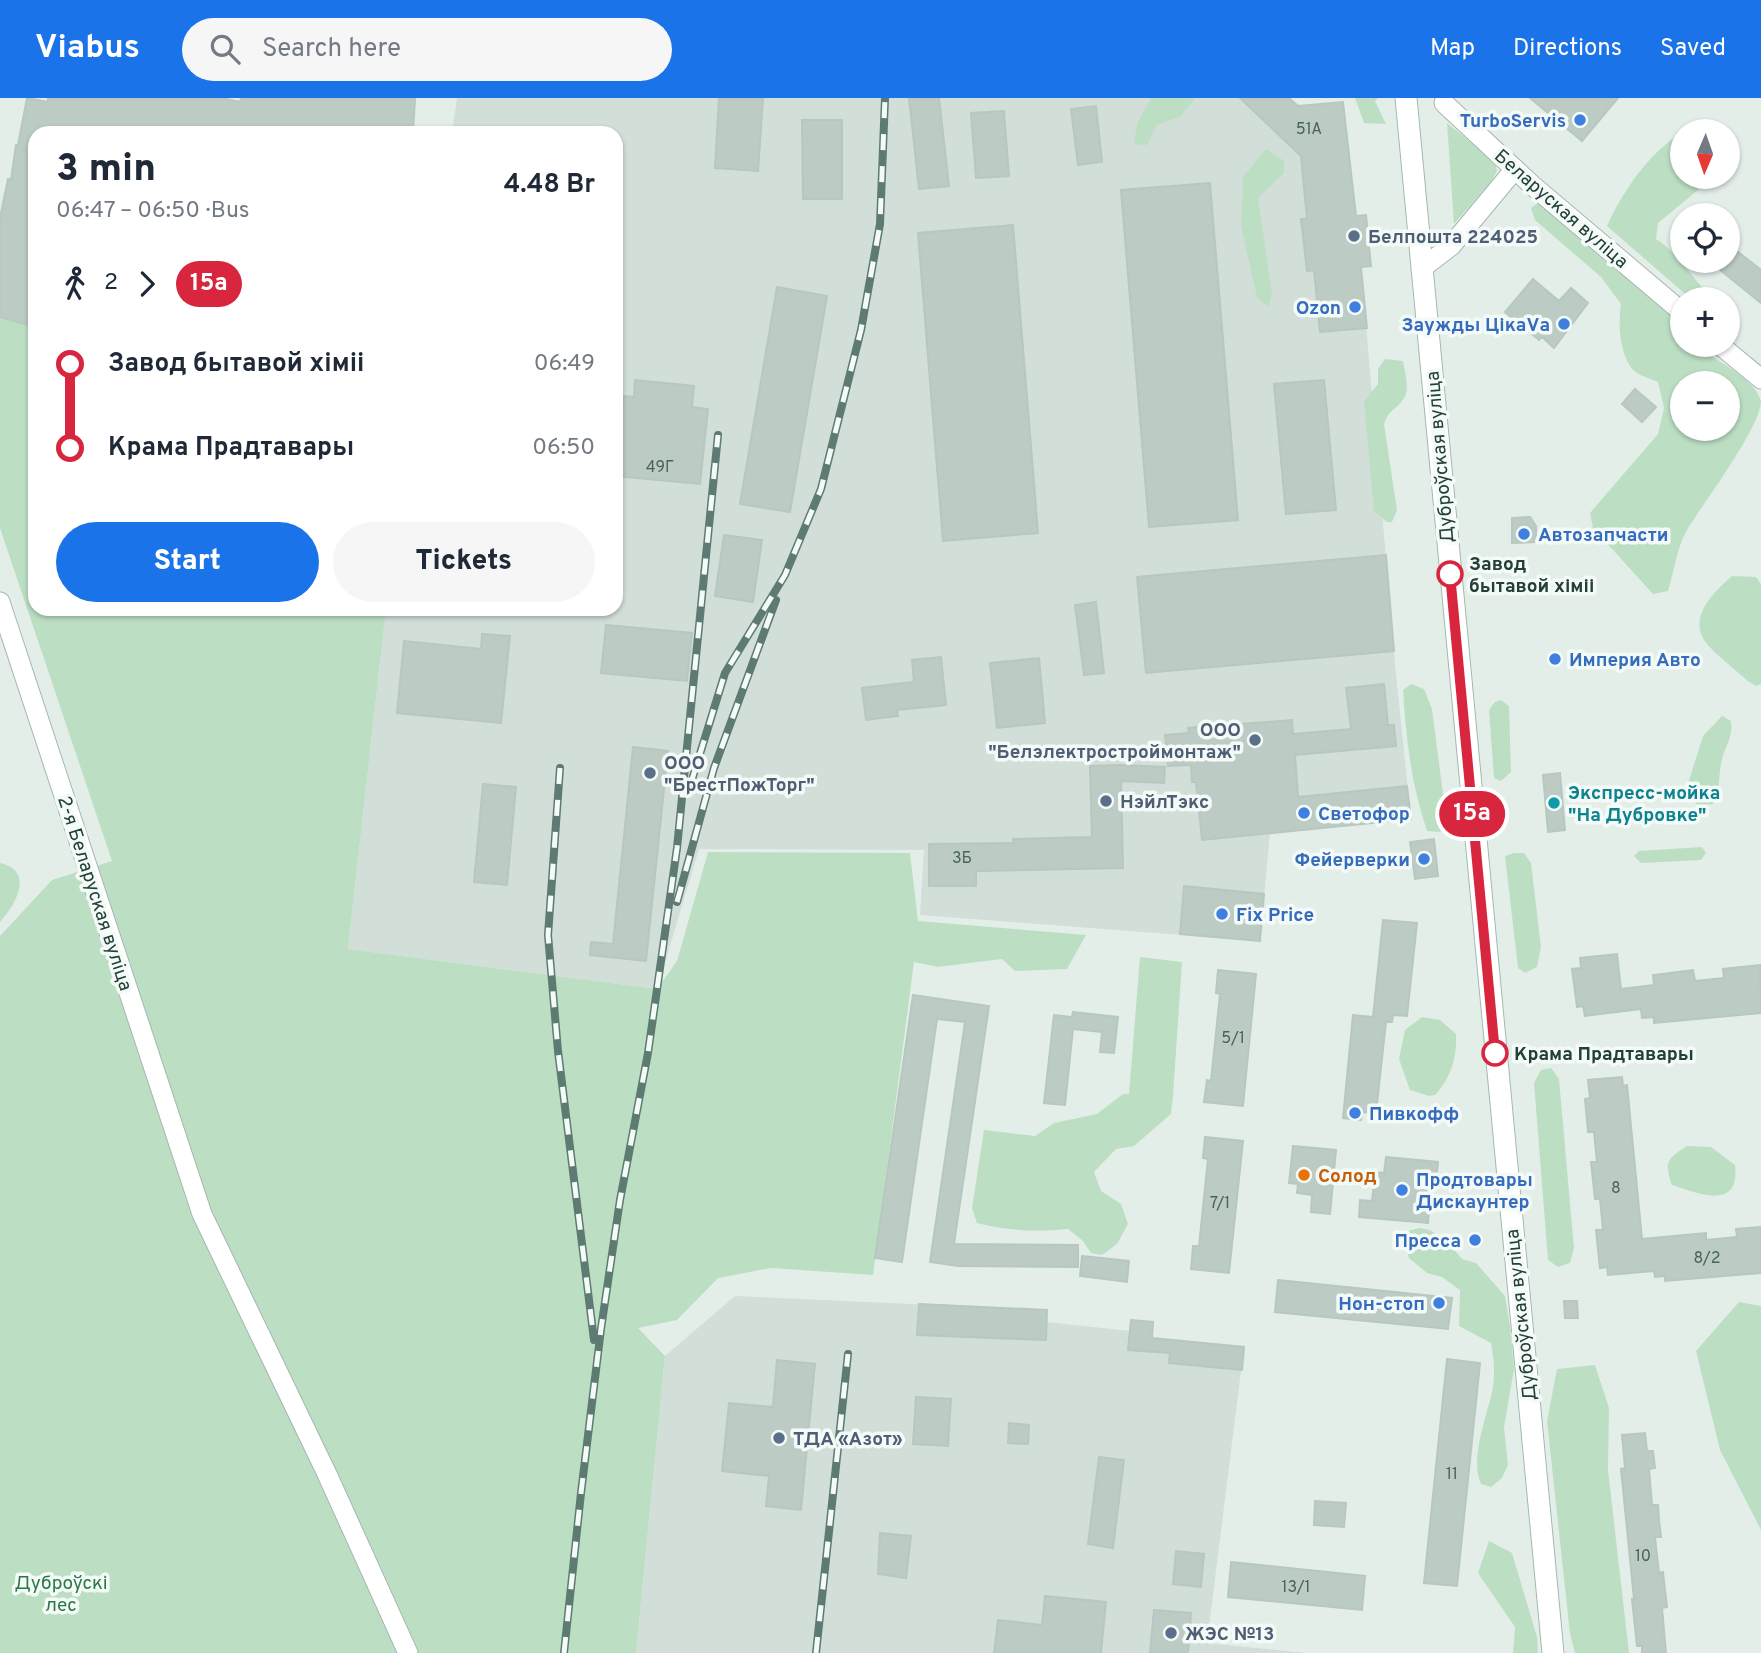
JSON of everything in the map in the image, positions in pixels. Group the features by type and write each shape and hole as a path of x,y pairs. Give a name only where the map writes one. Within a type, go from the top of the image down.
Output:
{"main road":[{"name":"Дуброўская вуліца","path":"1406,98 1553,1653"}],"street":[{"name":"Беларуская вуліца","path":"1444,103 1515,169 1670,302"},
{"path":"1421,269 1451,246 1515,169"},
{"path":"1734,357 1761,379"},
{"name":"2-я Беларуская вуліца","path":"0,602 191,1184 216,1247 327,1474 408,1653"}],"shaded area":[{"path":"457,98 1289,98 1298,106 1343,102 1356,216 1366,215 1371,266 1361,267 1411,819 1270,833 1260,941 920,915 924,850 699,849 657,989 348,949 385,616 623,616 623,126 453,126"},
{"path":"735,1296 1047,1310 1047,1322 1130,1331 1131,1320 1153,1322 1152,1340 1244,1347 1207,1643 1306,1653 636,1653 665,1356"}],"green space":[{"path":"1151,98 1195,98 1181,116 1157,125 1147,145 1134,144 1137,124"},
{"path":"1355,98 1378,98 1375,101 1386,124 1364,123"},
{"path":"1447,123 1495,162 1497,171 1491,182 1454,224"},
{"path":"1669,142 1670,189 1698,189 1682,203 1670,203 1670,213 1658,223 1656,239 1670,250 1670,273 1690,273 1702,287 1677,287 1607,226 1638,174"},
{"path":"1266,149 1284,161 1284,173 1258,198 1272,294 1268,307 1257,297 1241,226 1243,177"},
{"path":"1539,202 1670,313 1670,357 1712,357 1734,371 1670,371 1670,441 1740,441 1740,375 1757,392 1761,401 1752,429 1742,447 1684,537 1668,591 1653,594 1593,528 1590,513 1658,434 1664,408 1658,382 1635,372 1628,363 1621,338 1621,304 1601,277 1535,220 1531,208"},
{"path":"0,316 28,324 28,611 0,528"},
{"path":"1385,359 1403,361 1407,382 1405,397 1384,424 1397,510 1392,522 1387,522 1374,511 1364,401 1378,384 1378,369"},
{"path":"1732,576 1756,577 1761,584 1761,684 1756,686 1712,649 1700,631 1706,604"},
{"name":"Дуброўскі лес","path":"30,616 385,616 348,949 657,989 677,961 708,852 910,853 918,921 1086,935 1067,969 1015,971 1002,959 938,967 914,962 873,1275 771,1268 718,1278 677,1320 638,1328 665,1356 636,1653 0,1653 0,936 52,880 112,861"},
{"path":"1411,684 1424,689 1432,709 1447,825 1440,832 1427,831 1413,778 1403,690"},
{"path":"1501,700 1509,706 1511,772 1501,781 1494,778 1489,710 1495,702"},
{"path":"1722,716 1731,721 1731,727 1722,759 1717,793 1713,804 1698,806 1686,790 1703,736"},
{"path":"1702,847 1706,853 1701,860 1641,863 1634,856 1639,851"},
{"path":"1524,853 1531,863 1541,947 1537,967 1525,973 1518,968 1505,856"},
{"path":"0,863 11,867 20,880 16,898 0,922"},
{"path":"1140,957 1182,962 1173,1096 1171,1114 1134,1146 1116,1149 1094,1172 1101,1191 1121,1204 1128,1224 1117,1244 1102,1255 1091,1253 1083,1241 1068,1229 1022,1230 977,1223 972,1208 984,1130 1035,1136 1054,1123 1097,1114 1123,1094 1129,1094"},
{"path":"1422,1017 1440,1020 1456,1034 1454,1059 1449,1074 1435,1095 1429,1096 1410,1090 1399,1059 1405,1030"},
{"path":"1551,1068 1559,1079 1574,1248 1570,1263 1558,1267 1548,1260 1534,1083 1541,1070"},
{"path":"1687,1146 1711,1147 1735,1165 1735,1180 1731,1189 1715,1196 1672,1185 1668,1171 1669,1161"},
{"path":"1419,1228 1430,1230 1446,1240 1462,1259 1476,1263 1505,1296 1514,1369 1504,1427 1508,1465 1502,1478 1491,1487 1481,1484 1477,1462 1493,1387 1491,1343 1459,1326 1460,1290 1442,1277 1427,1273 1409,1258 1403,1239 1408,1231"},
{"path":"1739,1302 1761,1306 1761,1530 1720,1450 1696,1351"},
{"path":"1595,1365 1609,1408 1608,1470 1629,1653 1575,1653 1570,1634 1547,1421 1557,1369"},
{"path":"1489,1541 1512,1553 1537,1637 1538,1653 1513,1653 1515,1627 1478,1573"}],"building":[{"path":"27,98 48,102 48,98 222,98 240,102 241,98 415,98 413,126 28,126 28,325 0,317 0,218"},
{"path":"719,98 763,98 758,171 715,168"},
{"path":"909,98 939,98 949,186 919,189"},
{"path":"1240,98 1289,98 1298,106 1343,102 1356,216 1366,215 1371,266 1361,267 1367,328 1320,332 1314,270 1307,271 1301,219 1307,219 1301,156"},
{"path":"1530,98 1618,98 1582,141"},
{"path":"1096,106 1102,162 1078,165 1071,109"},
{"path":"1004,111 1009,176 976,178 971,113"},
{"path":"802,120 842,120 842,199 803,199"},
{"path":"1210,183 1238,520 1149,527 1121,190"},
{"path":"1013,225 1038,533 943,541 918,233"},
{"path":"1740,253 1761,270 1761,303 1724,273 1740,273"},
{"path":"1533,279 1559,301 1571,288 1588,303 1554,348 1542,337 1539,340 1505,312"},
{"path":"777,287 827,296 790,512 740,504"},
{"path":"635,380 694,386 692,407 708,409 700,484 623,477 623,396 634,397"},
{"path":"1324,380 1336,510 1286,514 1274,384"},
{"path":"1635,389 1656,407 1642,422 1622,404"},
{"name":"Автозапчасти","path":"1530,517 1536,526 1536,542 1512,543 1512,518"},
{"path":"724,535 762,540 753,602 715,596"},
{"path":"1386,555 1394,651 1146,673 1137,577"},
{"path":"1096,602 1104,673 1084,675 1075,605"},
{"path":"606,625 692,633 687,681 601,673"},
{"path":"482,634 510,636 501,723 397,713 404,641 481,649"},
{"path":"941,657 946,705 897,710 898,716 866,720 862,688 914,682 912,660"},
{"path":"1039,658 1045,723 997,728 990,663"},
{"path":"1384,684 1388,725 1394,725 1396,746 1295,755 1298,797 1407,786 1411,819 1202,840 1196,782 1192,782 1191,765 1168,766 1165,735 1189,733 1188,728 1292,720 1293,734 1351,729 1346,688"},
{"path":"633,747 668,751 646,961 590,955 591,942 613,944"},
{"name":"НэйлТэкс","path":"1090,766 1165,767 1164,783 1121,781 1123,868 976,871 976,886 929,886 929,844 1014,843 1013,839 1092,837"},
{"name":"Экспресс-мойка \"На Дубровке\"","path":"1560,773 1565,830 1548,832 1543,775"},
{"path":"483,784 516,787 507,885 474,882"},
{"name":"Фейерверки","path":"1434,839 1438,876 1415,879 1410,842"},
{"name":"Fix Price","path":"1184,886 1264,894 1260,941 1180,934"},
{"path":"1383,920 1417,923 1407,1016 1393,1015 1392,1022 1386,1022 1376,1113 1362,1112 1361,1120 1343,1118 1353,1015 1373,1017"},
{"path":"1617,954 1621,989 1654,985 1653,975 1693,970 1695,981 1724,978 1723,969 1760,965 1761,1013 1654,1023 1654,1017 1642,1018 1641,1009 1585,1016 1583,1006 1577,1007 1572,969 1581,968 1580,958"},
{"path":"1218,970 1256,974 1243,1106 1204,1102 1207,1080 1211,1081 1220,994 1216,993"},
{"path":"913,995 989,1006 954,1244 1078,1245 1078,1267 958,1266 930,1262 965,1022 937,1019 902,1262 875,1258"},
{"path":"1073,1012 1118,1017 1114,1053 1100,1052 1102,1032 1073,1029 1065,1105 1044,1103 1054,1015 1072,1017"},
{"path":"1622,1077 1623,1086 1627,1085 1642,1239 1706,1233 1706,1240 1737,1237 1736,1229 1761,1227 1761,1273 1665,1281 1665,1276 1655,1277 1654,1271 1608,1275 1607,1267 1600,1268 1596,1230 1603,1230 1600,1199 1595,1199 1591,1162 1597,1162 1594,1132 1588,1132 1585,1099 1590,1098 1588,1080"},
{"path":"1205,1137 1243,1141 1229,1273 1191,1269 1193,1246 1199,1246 1208,1159 1203,1158"},
{"path":"1293,1146 1336,1150 1330,1214 1311,1212 1312,1195 1297,1193 1298,1184 1289,1183"},
{"name":"Продтовары Дискаунтер","path":"1386,1157 1438,1162 1436,1180 1431,1179 1428,1223 1359,1217 1360,1200 1372,1201 1375,1172 1384,1173"},
{"path":"1082,1256 1129,1261 1127,1282 1080,1276"},
{"path":"1278,1280 1452,1298 1448,1329 1275,1312"},
{"path":"1564,1301 1577,1301 1578,1318 1565,1318"},
{"path":"919,1304 1047,1310 1046,1340 917,1335"},
{"path":"1131,1320 1153,1322 1152,1338 1244,1347 1242,1370 1169,1363 1170,1353 1128,1350"},
{"path":"1447,1359 1480,1363 1457,1586 1424,1583"},
{"path":"777,1360 815,1364 801,1510 766,1506 769,1476 722,1471 729,1403 773,1407"},
{"path":"916,1397 951,1399 948,1446 913,1444"},
{"path":"1009,1423 1029,1425 1028,1444 1008,1443"},
{"path":"1645,1433 1647,1451 1653,1451 1655,1468 1649,1469 1652,1505 1658,1505 1661,1537 1655,1537 1659,1573 1663,1572 1667,1607 1662,1608 1666,1653 1642,1653 1642,1646 1637,1646 1632,1599 1621,1469 1625,1468 1622,1435"},
{"path":"1099,1457 1124,1460 1113,1548 1088,1544"},
{"path":"1315,1501 1346,1503 1344,1527 1314,1525"},
{"path":"880,1533 911,1536 906,1578 878,1574"},
{"path":"1176,1551 1204,1554 1201,1587 1173,1584"},
{"path":"1231,1562 1365,1576 1362,1610 1228,1597"},
{"path":"1045,1596 1106,1602 1101,1653 994,1653 998,1620 1042,1625"},
{"name":"ЖЭС №13","path":"1154,1610 1191,1613 1188,1653 1150,1653"}],"railway":[{"path":"690,786 725,673 785,575 821,489 861,330 880,224 885,98"},
{"path":"564,1653 601,1329 620,1200 648,1053 677,848 718,435"},
{"path":"677,902 714,768 776,600"},
{"path":"560,768 548,935 558,1051 594,1340"},
{"path":"816,1653 848,1354"}],"bus line":[{"name":"15а","path":"1450,574 1495,1053"}],"place":[{"name":"TurboServis","path":"1580,120"},
{"name":"Белпошта 224025","path":"1354,236"},
{"name":"Ozon","path":"1355,307"},
{"name":"Заужды ЦікаVа","path":"1564,324"},
{"name":"Автозапчасти","path":"1524,534"},
{"name":"Завод бытавой хіміі","path":"1450,574"},
{"name":"Империя Авто","path":"1555,659"},
{"name":"ООО \"Белэлектростроймонтаж\"","path":"1255,740"},
{"name":"ООО \"БрестПожТорг\"","path":"650,773"},
{"name":"НэйлТэкс","path":"1106,801"},
{"name":"Экспресс-мойка \"На Дубровке\"","path":"1554,803"},
{"name":"Светофор","path":"1304,813"},
{"name":"Фейерверки","path":"1424,859"},
{"name":"Fix Price","path":"1222,914"},
{"name":"Крама Прадтавары","path":"1495,1053"},
{"name":"Пивкофф","path":"1355,1113"},
{"name":"Солод","path":"1304,1175"},
{"name":"Продтовары Дискаунтер","path":"1402,1190"},
{"name":"Пресса","path":"1475,1240"},
{"name":"Нон-стоп","path":"1439,1303"},
{"name":"ТДА «Азот»","path":"779,1438"},
{"name":"ЖЭС №13","path":"1171,1633"}]}
